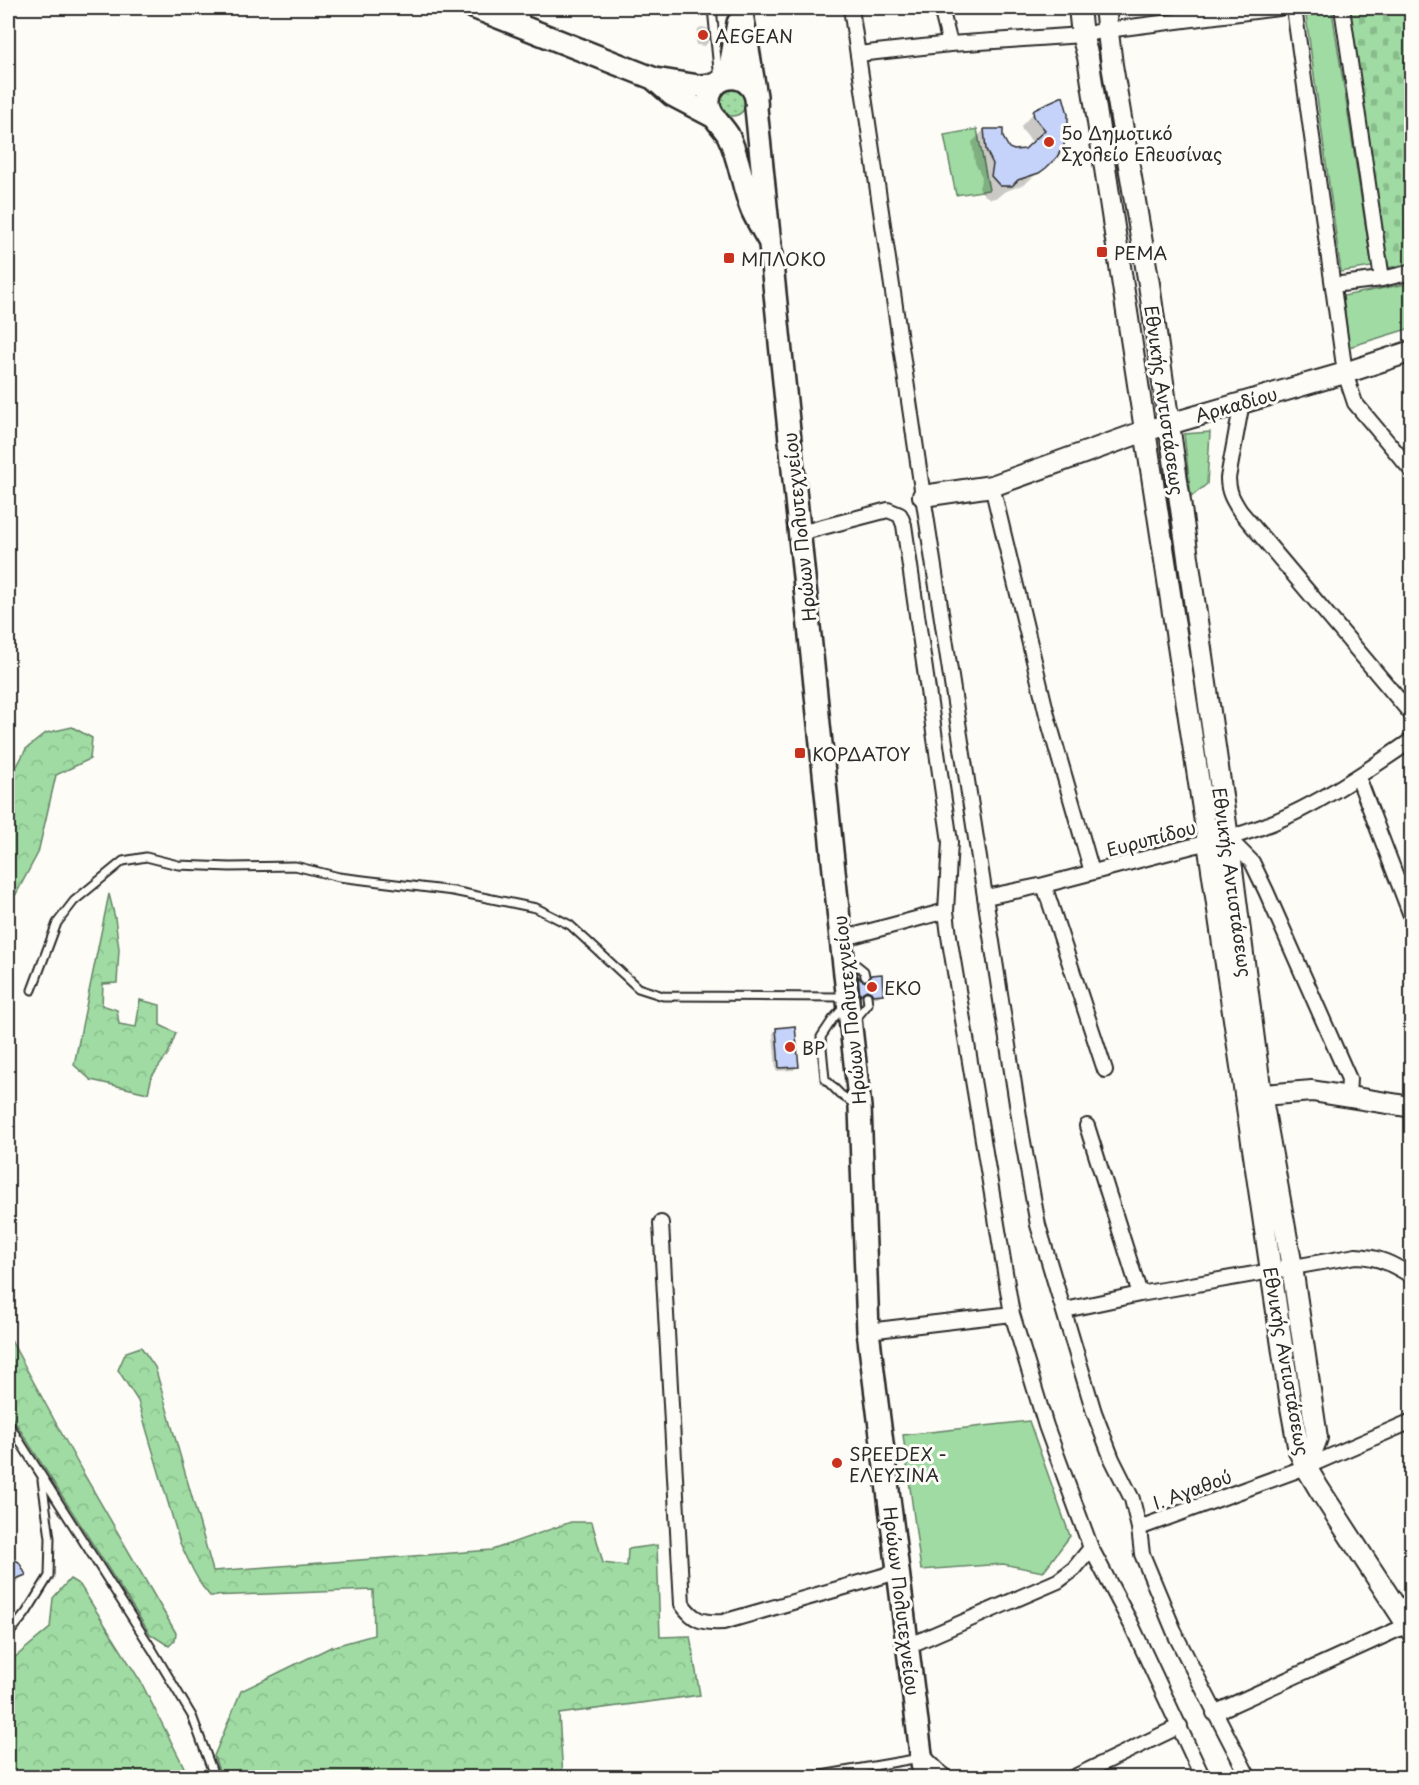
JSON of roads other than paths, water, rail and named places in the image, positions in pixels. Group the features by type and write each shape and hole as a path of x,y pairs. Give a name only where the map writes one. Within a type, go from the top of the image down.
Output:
{"main road":[{"path":"476,8 521,17 655,79 699,86 737,78 753,88 756,102 753,116 737,126 728,125 672,95 655,79"},
{"name":"Ηρώων Πολυτεχνείου","path":"741,8 721,82 711,91 709,104 728,136 753,211 770,243"},
{"name":"Ηρώων Πολυτεχνείου","path":"741,8 756,102 842,949 853,1005 860,1107 868,1331 922,1768"}],"street":[{"path":"851,8 1022,1136 1038,1225 1094,1412 1112,1459 1131,1499 1139,1528"},
{"path":"941,8 950,44"},
{"name":"Εθνικής Αντιστάσεως","path":"1078,8 1088,57 1208,842 1253,1096 1292,1267 1317,1438 1306,1467"},
{"name":"Εθνικής Αντιστάσεως","path":"1105,8 1149,284 1228,838 1271,1272 1291,1407 1299,1450 1306,1467"},
{"path":"858,54 950,44 1082,35 1279,8"},
{"path":"1294,8 1345,373 1355,403 1412,471"},
{"path":"1342,8 1382,279"},
{"path":"1333,285 1382,279 1412,272"},
{"name":"Αρκαδίου","path":"924,495 992,486 1145,431 1345,373 1412,351"},
{"path":"1242,402 1228,478 1228,490 1232,499 1412,716"},
{"path":"992,486 1048,719 1092,872"},
{"path":"800,533 888,510 900,515 904,525 950,842 946,911 963,1026 1012,1314 1046,1426 1091,1548 1131,1624 1203,1778"},
{"name":"Ευρυπίδου","path":"986,897 1044,885 1228,838 1268,824 1296,812 1358,777 1412,740"},
{"path":"1358,777 1412,918"},
{"path":"1228,838 1252,862 1266,891 1349,1079 1348,1095"},
{"path":"1044,885 1105,1070"},
{"path":"842,949 946,911"},
{"path":"1253,1096 1312,1091 1412,1107"},
{"path":"1087,1126 1140,1294"},
{"path":"661,1223 682,1604 695,1618 706,1623 723,1622 897,1572"},
{"path":"1065,1310 1140,1294 1356,1256 1384,1260 1412,1276"},
{"path":"868,1331 1012,1314"},
{"name":"Ι. Αγαθού","path":"1249,1778 1177,1638 1142,1554 1139,1528 1306,1467 1412,1421"},
{"path":"1214,1713 1410,1627 1306,1467"},
{"path":"908,1646 1058,1581 1074,1569 1091,1548"},
{"path":"1072,1778 1180,1726"},
{"path":"922,1768 941,1778"}],"lane":[{"path":"712,8 721,82"},
{"path":"32,990 57,923 74,901 123,861 146,857 178,865 295,866 339,877 453,891 536,908 570,926 638,988 663,996 853,1005"},
{"path":"842,949 864,971 865,976"},
{"path":"853,1005 833,1018 821,1037 825,1079 841,1095 860,1107"},
{"path":"8,1424 152,1649 192,1716 215,1778"},
{"path":"8,1635 26,1613 49,1576 50,1538 42,1477"},
{"path":"804,1778 922,1768"}],"place":[{"name":"AEGEAN","path":"703,35"},
{"name":"5ο Δημοτικό Σχολείο Ελευσίνας","path":"1049,142"},
{"name":"ΡΕΜΑ","path":"1102,252"},
{"name":"ΜΠΛΟΚΟ","path":"729,258"},
{"name":"ΚΟΡΔΑΤΟΥ","path":"800,753"},
{"name":"EKO","path":"872,987"},
{"name":"BP","path":"790,1047"},
{"name":"SPEEDEX - ΕΛΕΥΣΙΝΑ","path":"837,1463"}]}
